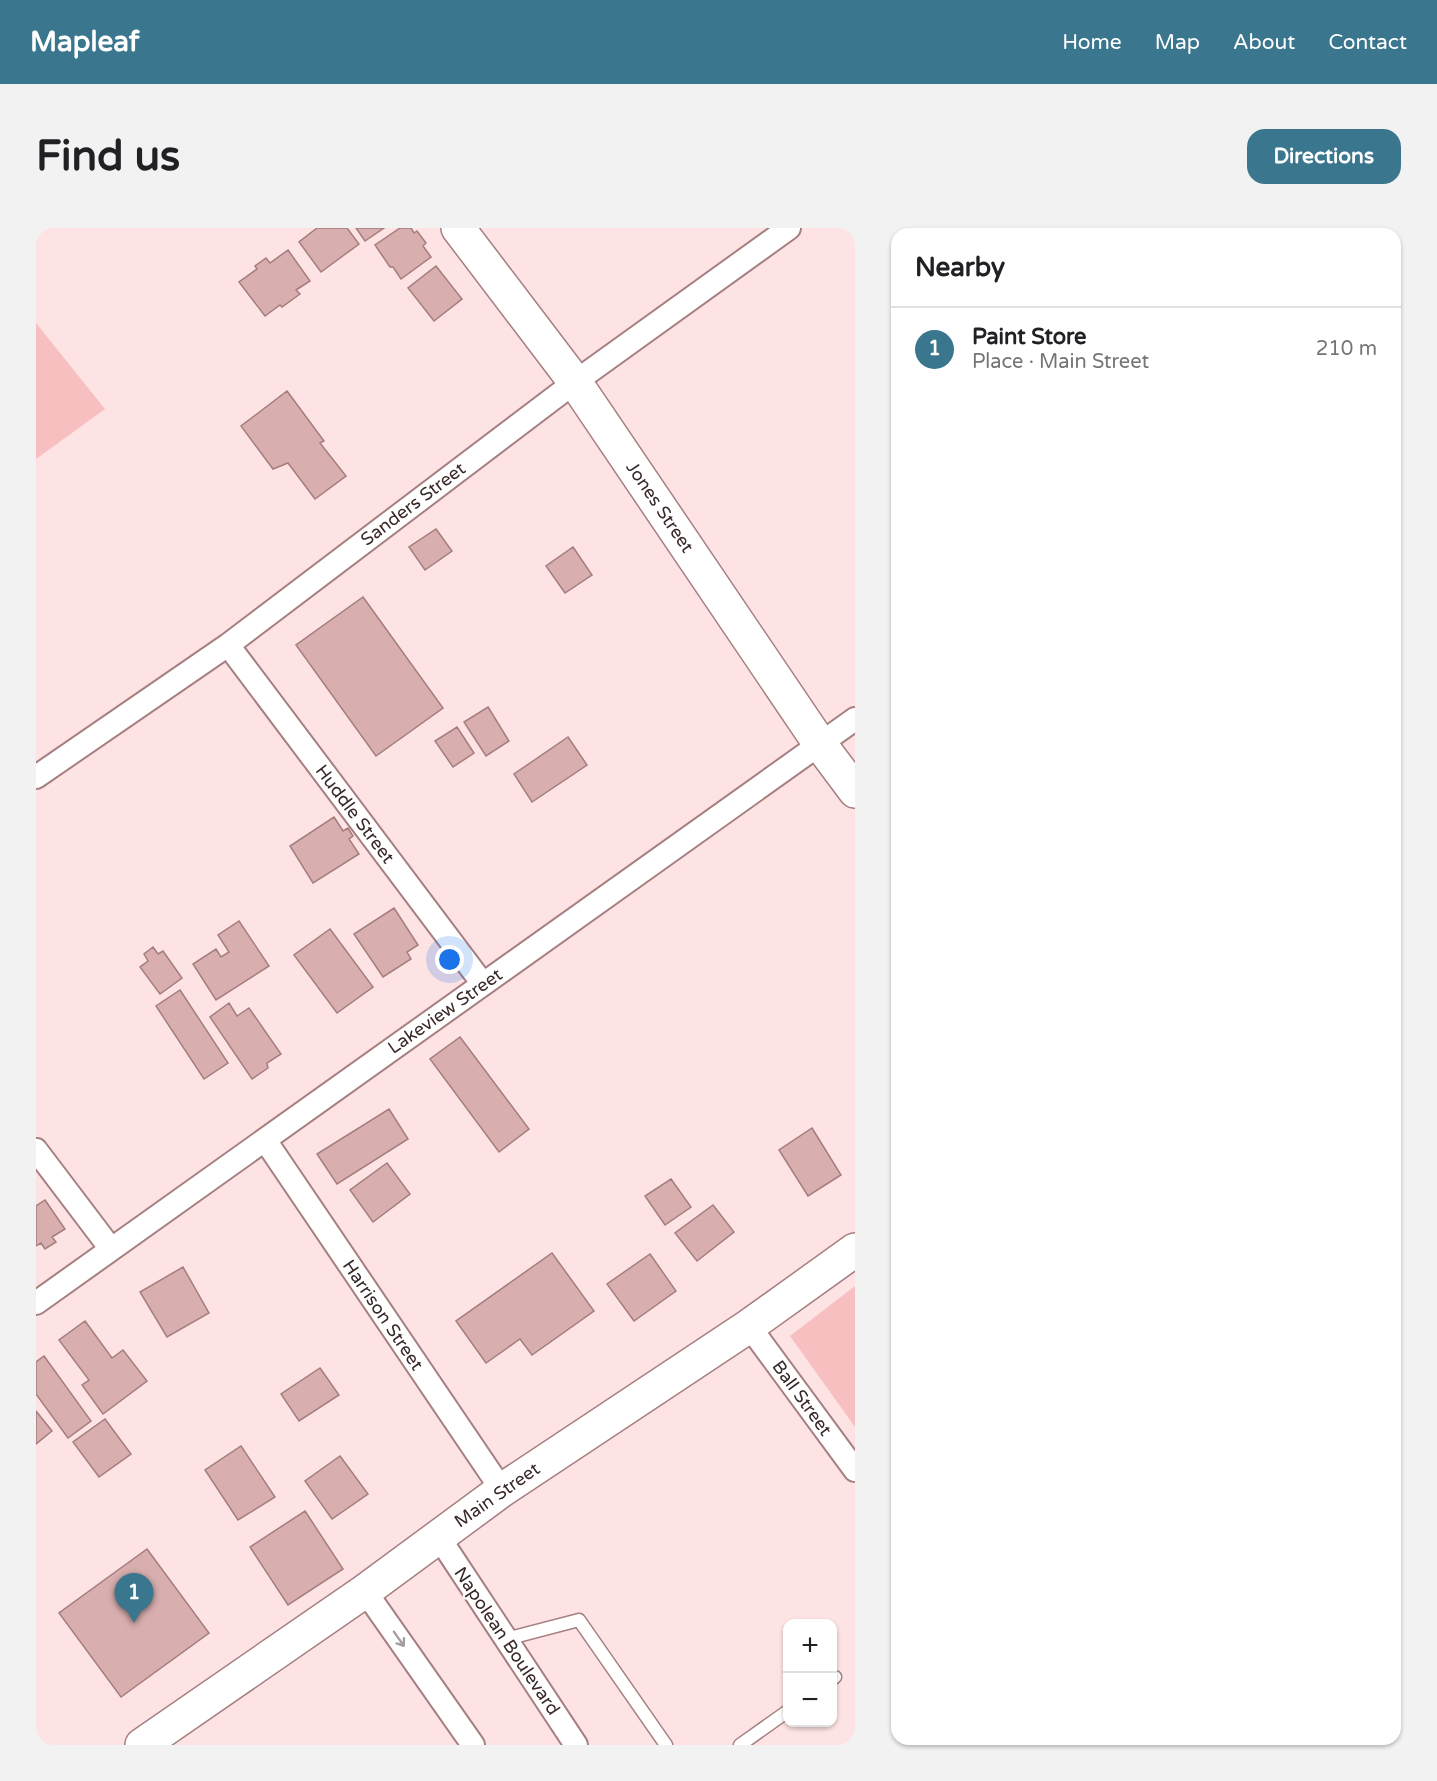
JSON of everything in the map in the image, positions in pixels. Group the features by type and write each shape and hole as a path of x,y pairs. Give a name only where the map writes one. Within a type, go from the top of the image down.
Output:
{"main road":[{"name":"Jones Street","path":"459,228 575,382 820,744 855,791"},
{"name":"Main Street","path":"142,1745 365,1591 502,1490 749,1326 855,1250"}],"street":[{"name":"Sanders Street","path":"36,777 228,645 575,382 789,228"},
{"name":"Huddle Street","path":"228,645 483,984"},
{"name":"Lakeview Street","path":"36,1303 855,719"},
{"name":"Harrison Street","path":"265,1140 502,1490"},
{"path":"36,1150 111,1249"},
{"name":"Ball Street","path":"749,1326 855,1470"},
{"name":"Napolean Boulevard","path":"438,1536 576,1745"},
{"path":"365,1591 473,1745"}],"lane":[{"path":"506,1639 579,1620 666,1745"},
{"path":"740,1745 755,1741 783,1716"}],"shaded area":[{"path":"36,323 105,409 36,459"},
{"path":"855,1286 855,1427 790,1336"}],"building":[{"path":"317,228 347,228 359,244 321,272 299,242"},
{"path":"356,228 384,228 365,241"},
{"path":"400,228 411,228 414,233 417,231 426,243 423,246 431,257 401,279 375,245"},
{"path":"288,250 310,281 296,290 300,294 265,316 239,282 257,269 255,266 266,258 270,263"},
{"path":"436,266 462,299 434,321 408,288"},
{"path":"287,391 324,441 320,443 346,476 315,499 288,463 273,469 241,426"},
{"path":"436,529 452,551 425,570 409,547"},
{"path":"573,547 592,575 565,593 546,566"},
{"path":"363,597 443,708 376,756 296,645"},
{"path":"488,707 509,741 486,756 464,722"},
{"path":"457,727 474,753 453,767 435,741"},
{"path":"568,737 587,765 532,802 514,774"},
{"path":"334,817 343,831 348,828 353,836 349,839 359,854 313,883 290,846"},
{"path":"394,908 418,945 407,952 411,959 383,977 354,934"},
{"path":"239,921 269,966 216,1000 193,964 216,949 221,957 229,952 218,935"},
{"path":"330,929 373,987 337,1013 294,955"},
{"path":"153,947 158,954 163,951 182,978 160,994 140,967 148,961 144,954"},
{"path":"180,990 228,1063 204,1079 156,1006"},
{"path":"229,1003 237,1016 249,1008 281,1054 267,1063 268,1068 252,1079 210,1017"},
{"path":"460,1037 529,1129 499,1152 430,1059"},
{"path":"389,1109 408,1139 337,1184 317,1154"},
{"path":"812,1128 841,1175 808,1196 779,1150"},
{"path":"387,1163 410,1194 373,1222 350,1190"},
{"path":"671,1179 691,1207 665,1225 645,1196"},
{"path":"45,1200 65,1229 52,1237 56,1242 45,1249 41,1243 36,1246 36,1206"},
{"path":"713,1205 734,1232 697,1261 675,1233"},
{"path":"552,1253 594,1311 532,1355 520,1339 486,1363 456,1321"},
{"path":"650,1254 676,1291 634,1321 607,1284"},
{"path":"183,1267 209,1313 167,1337 140,1292"},
{"path":"85,1321 112,1358 123,1350 147,1381 103,1414 82,1385 89,1380 59,1340"},
{"path":"44,1356 91,1421 68,1438 36,1394 36,1362"},
{"path":"320,1368 339,1395 299,1421 281,1394"},
{"path":"36,1411 52,1431 36,1444"},
{"path":"105,1419 131,1454 99,1477 73,1442"},
{"path":"241,1446 275,1497 238,1520 205,1470"},
{"path":"340,1456 368,1494 332,1519 305,1481"},
{"path":"305,1511 343,1569 288,1605 250,1547"},
{"path":"147,1549 209,1633 121,1697 59,1613"}],"place":[{"name":"Paint Store","path":"134,1623"}]}
